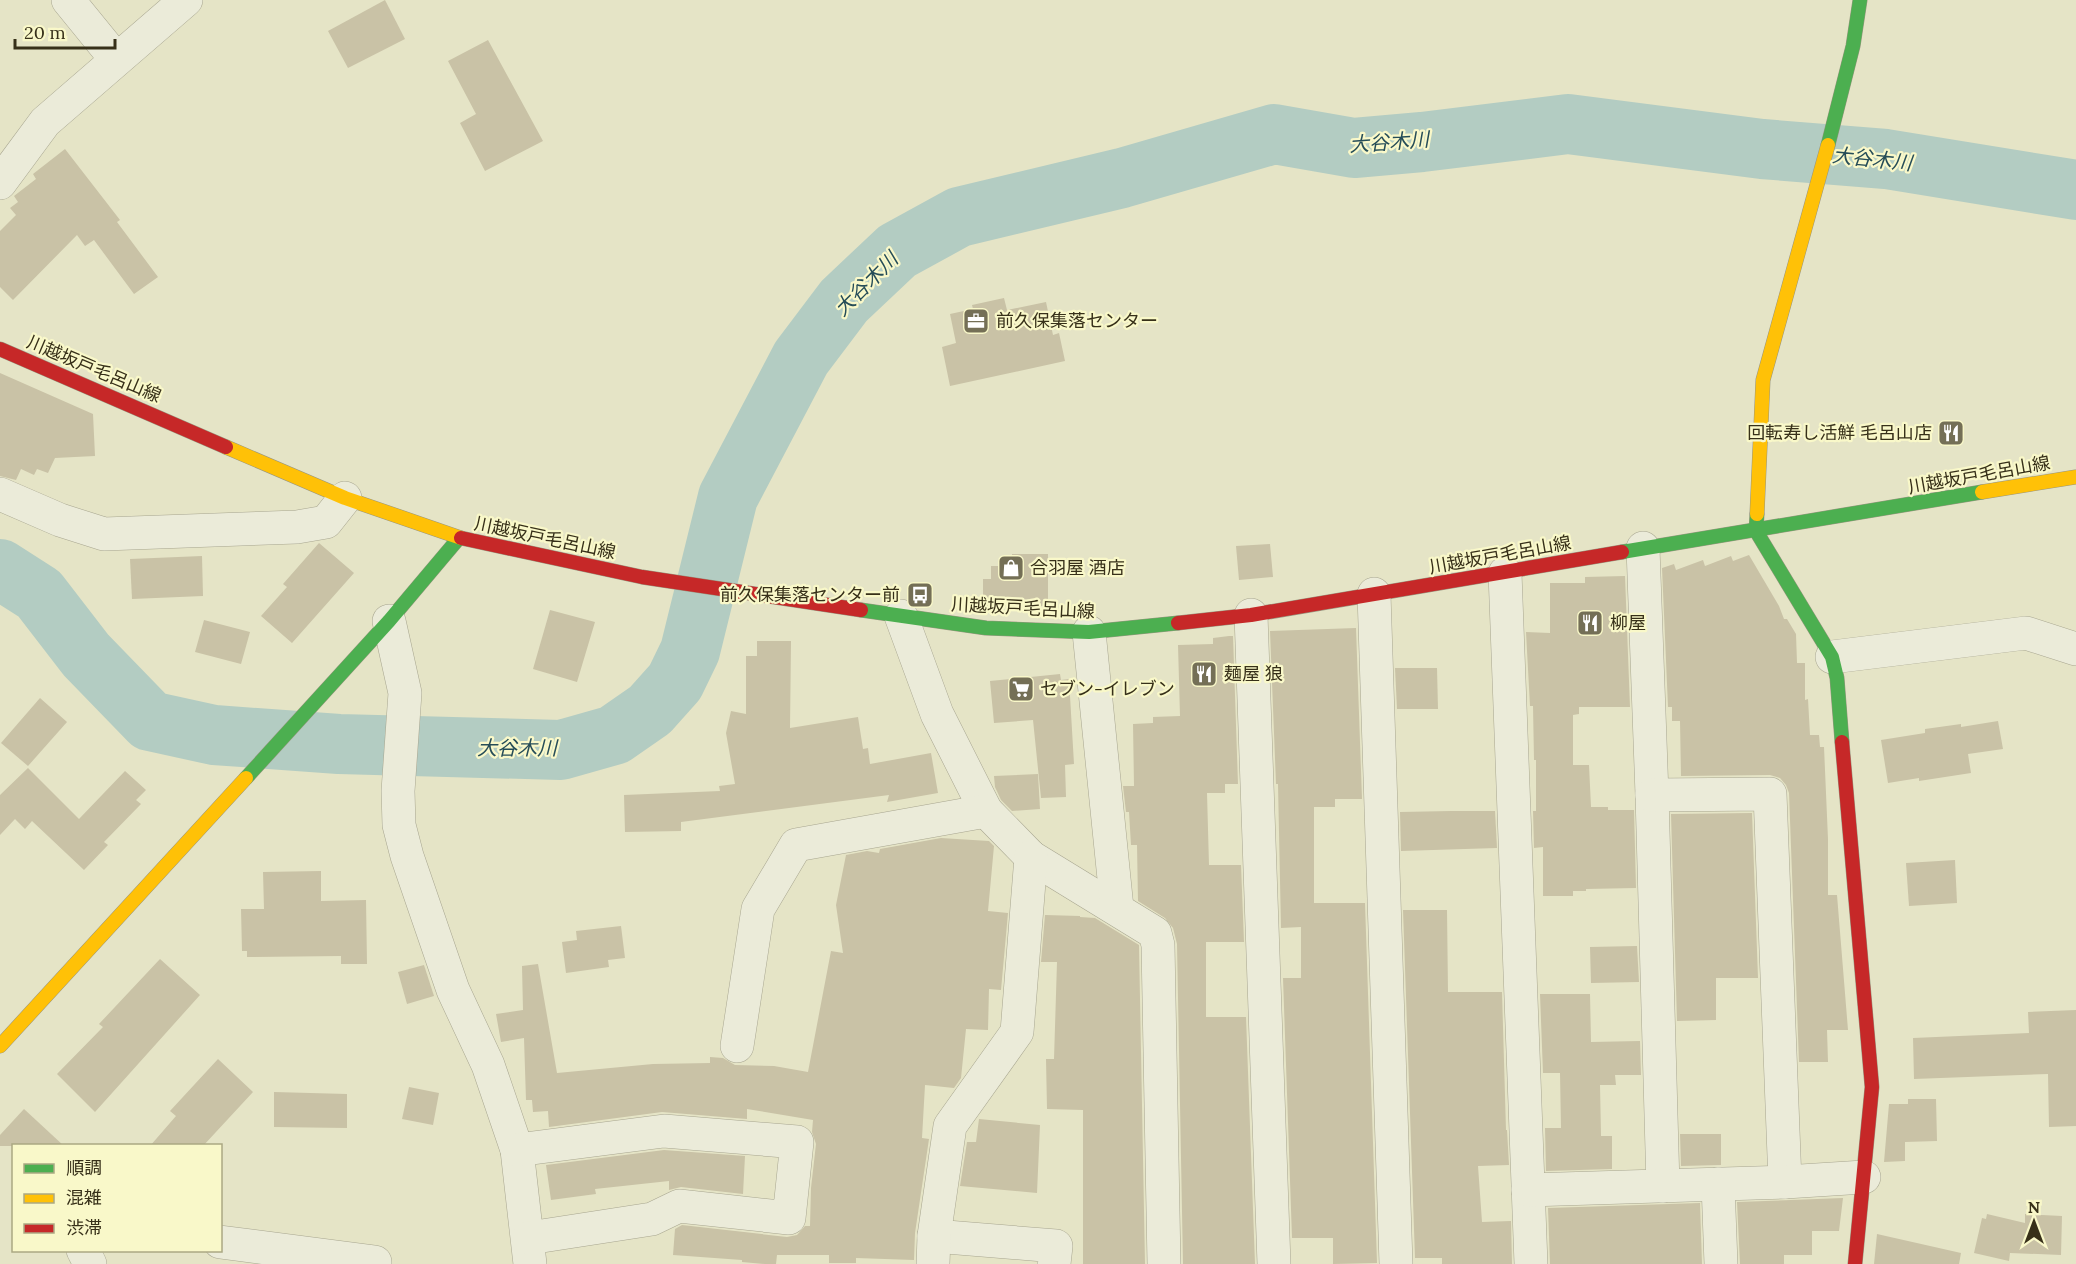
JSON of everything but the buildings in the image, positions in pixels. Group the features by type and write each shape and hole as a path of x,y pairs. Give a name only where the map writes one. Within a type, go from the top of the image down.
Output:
{"main road":[{"path":"1855,1264 1872,1087 1837,678 1832,657 1756,531 1763,380 1836,115 1853,46 1860,0"},
{"name":"川越坂戸毛呂山線","path":"0,349 345,498 459,537 649,578 986,628 1089,632 1251,615 2076,477"},
{"path":"0,1046 389,621 459,537"}],"street":[{"path":"69,0 116,59"},
{"path":"0,183 45,122 186,0"},
{"path":"0,495 60,520 104,534 297,527 326,522 345,498"},
{"path":"1643,548 1663,1186"},
{"path":"1505,573 1531,1264"},
{"path":"1374,594 1395,1264"},
{"path":"1251,615 1274,1264"},
{"path":"901,616 937,714 986,811 1031,857 1118,908 1155,933 1158,945 1164,1264"},
{"path":"389,621 405,693 399,783 399,825 406,856 453,990 488,1065 517,1150 530,1251 652,1219 679,1206 789,1218 797,1142 664,1131 517,1150"},
{"path":"1089,632 1118,908"},
{"path":"1832,657 2026,633 2076,649"},
{"path":"1652,795 1770,794 1785,1182"},
{"path":"737,1046 758,909 796,845 986,811"},
{"path":"1031,857 1017,1032 950,1126 934,1250 1056,1246 1054,1264"},
{"path":"1528,1190 1785,1182 1864,1177"},
{"path":"1718,1184 1721,1264"},
{"path":"222,1242 375,1262 375,1264"}],"waterway":[{"name":"大谷木川","path":"0,569 39,594 86,655 150,721 214,735 339,744 561,750 614,735 650,710 675,682 690,651 728,497 801,358 844,301 897,251 959,217 1122,178 1274,134 1354,148 1568,124 1762,149 1886,159 2076,190"}],"traffic: fast":[{"path":"1828,145 1853,46 1860,0"},
{"path":"1622,552 1982,492"},
{"path":"1757,514 1756,531 1832,657 1837,678 1842,742"},
{"path":"246,778 389,621 459,538"},
{"path":"861,610 986,628 1089,632 1178,623"}],"traffic: slow":[{"path":"1757,514 1763,380 1828,145"},
{"path":"226,447 345,498 461,538"},
{"path":"1982,492 2076,477"},
{"path":"0,1046 246,778"}],"traffic: jam":[{"path":"0,349 226,447"},
{"path":"461,538 642,577 861,610"},
{"path":"1178,623 1251,615 1622,552"},
{"path":"1842,742 1872,1087 1855,1264"}],"place":[{"name":"前久保集落センター","path":"976,321"},
{"name":"回転寿し活鮮 毛呂山店","path":"1951,433"},
{"name":"合羽屋 酒店","path":"1011,568"},
{"name":"前久保集落センター前","path":"920,595"},
{"name":"柳屋","path":"1590,623"},
{"name":"麺屋 狼","path":"1204,674"},
{"name":"セブン-イレブン","path":"1021,689"}]}
